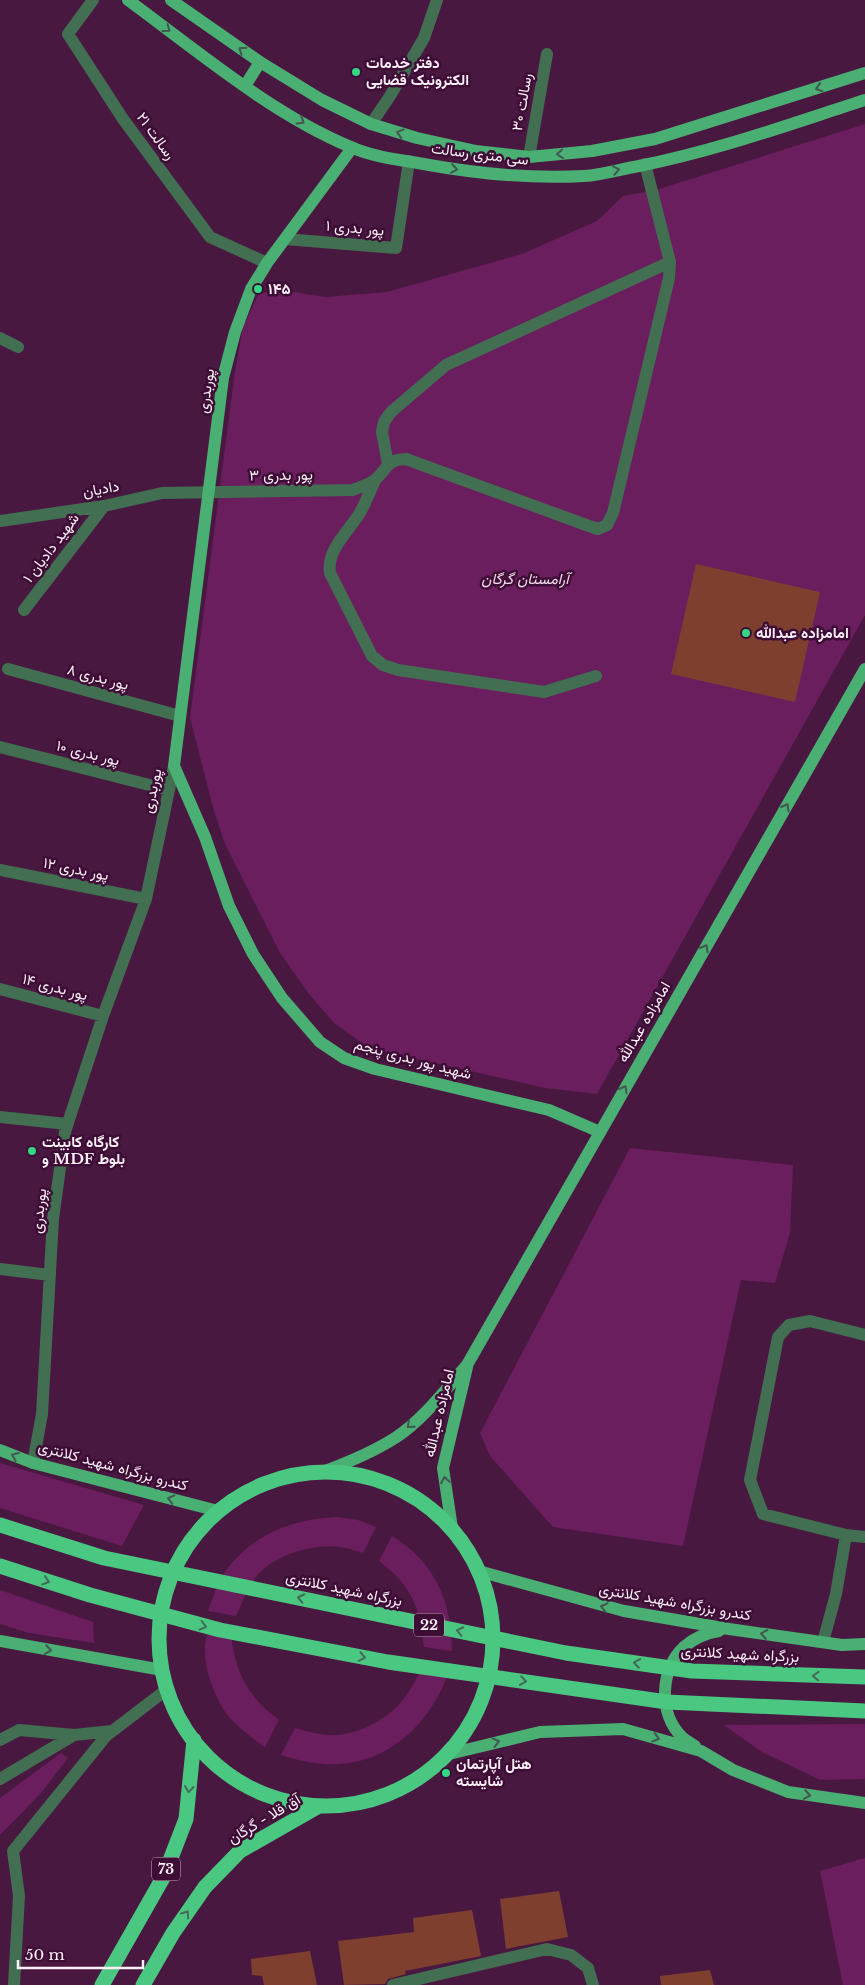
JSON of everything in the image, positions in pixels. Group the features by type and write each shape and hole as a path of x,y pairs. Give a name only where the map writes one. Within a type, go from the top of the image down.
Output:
{"highway":[{"path":"325,1472 352,1474 398,1488 433,1510 452,1528 482,1572 491,1604 494,1635 478,1713 449,1754 421,1777 392,1793 351,1804 319,1806 274,1798 236,1779 221,1768 194,1740 175,1710 166,1690 159,1651 160,1616 165,1593 188,1545 202,1527 218,1511 237,1497 261,1484 303,1473 325,1472"},
{"name":"بزرگراه شهید کلانتری","path":"0,1525 104,1558 566,1653 692,1671 865,1677"},
{"path":"0,1566 90,1595 220,1630 388,1662 667,1702 865,1711"},
{"name":"73","path":"102,1985 164,1876 186,1819 194,1740"},
{"name":"آق قلا - گرگان","path":"143,1985 172,1933 205,1887 240,1851 319,1806"}],"main road":[{"name":"سی متری رسالت","path":"128,0 245,86 307,125 352,148 371,154 470,172 524,177 586,176 661,161 756,136 865,100"},
{"name":"سی متری رسالت","path":"176,2 260,62 322,100 371,124 417,138 476,151 529,157 592,151 656,139 865,73"},
{"path":"245,86 260,62"},
{"path":"656,139 661,161"},
{"name":"پوربدری","path":"174,766 223,378 235,332 252,289 267,263 352,148"},
{"name":"امامزاده عبدالله","path":"325,1472 363,1456 396,1438 429,1409 467,1364 865,669"},
{"name":"شهید پور بدری پنجم","path":"174,766 205,837 229,906 253,954 282,998 320,1042 344,1058 375,1069 549,1110 600,1132"},
{"name":"امامزاده عبدالله","path":"452,1528 443,1468 467,1364"},
{"name":"کندرو بزرگراه شهید کلانتری","path":"0,1450 33,1463 218,1511"},
{"name":"کندرو بزرگراه شهید کلانتری","path":"482,1572 624,1611 729,1629 842,1645 865,1644"},
{"path":"729,1629 705,1634 698,1638 684,1647 669,1667 664,1691 668,1716 681,1736 701,1751 733,1770 788,1792 865,1803"},
{"path":"0,1642 162,1670"},
{"path":"449,1754 540,1732 623,1729 701,1751"}],"street":[{"name":"۲۱ رسالت","path":"92,0 68,34 123,119 210,237 267,263"},
{"path":"371,124 424,38 437,0"},
{"name":"۳۰ رسالت","path":"529,157 547,54"},
{"name":"پور بدری ۱","path":"284,239 396,248 409,161"},
{"path":"596,676 544,692 398,670 382,665 372,656 330,573 328,564 331,555 362,509 375,480 388,464 395,460 406,459 588,526 598,529 607,525 613,513 625,465 665,296 670,262 645,164"},
{"path":"388,464 382,432 384,422 391,412 446,365 670,262"},
{"path":"0,338 18,347"},
{"name":"پور بدری ۳","path":"209,492 353,490 375,480"},
{"name":"دادیان","path":"0,521 104,506 162,493 209,492"},
{"name":"۱ شهید دادیان","path":"24,610 104,506"},
{"name":"پور بدری ۸","path":"8,669 180,716"},
{"name":"پور بدری ۱۰","path":"0,747 169,790"},
{"name":"پوربدری","path":"33,1463 42,1414 54,1219 65,1132 103,1016 146,899 174,766"},
{"name":"پور بدری ۱۲","path":"0,870 146,899"},
{"name":"پور بدری ۱۴","path":"0,989 103,1016"},
{"path":"0,1118 68,1124"},
{"path":"0,1269 50,1274"},
{"path":"865,1335 810,1321 789,1325 778,1337 750,1480 764,1514 846,1535 865,1537"},
{"path":"823,1642 836,1594 846,1535"},
{"path":"16,1985 19,1896 13,1851 106,1736 166,1690"},
{"path":"0,1740 19,1730 74,1736 112,1731"},
{"path":"0,1779 74,1736"},
{"path":"393,1985 547,1949 571,1955 588,1968 593,1985"}],"green space":[{"name":"آرامستان گرگان","path":"865,124 865,615 597,1094 545,1088 369,1048 334,1023 309,994 280,953 225,844 214,811 190,718 235,371 243,327 259,293 293,292 325,297 387,292 522,254 597,221 623,196 656,190"},
{"path":"630,1148 793,1165 790,1233 775,1283 741,1280 683,1546 553,1527 490,1456 480,1433"},
{"path":"0,1463 144,1505 122,1546 0,1508"},
{"path":"337,1517 358,1520 376,1527 363,1553 344,1547 330,1546 294,1552 272,1563 255,1578 236,1616 208,1611 222,1576 236,1559 261,1538 289,1525 321,1518"},
{"path":"392,1536 420,1558 438,1585 449,1616 452,1651 424,1647 420,1620 412,1598 399,1579 379,1561"},
{"path":"0,1590 93,1622 94,1643 29,1633 0,1624"},
{"path":"208,1633 231,1636 236,1662 245,1684 259,1703 279,1720 265,1747 229,1717 218,1699 206,1665 205,1642"},
{"path":"422,1666 449,1671 432,1707 406,1736 391,1748 354,1762 334,1764 314,1763 281,1755 295,1728 321,1734 337,1735 358,1730 379,1721 404,1699"},
{"path":"865,1724 865,1779 820,1780 762,1752 724,1725"},
{"path":"61,1753 68,1758 41,1793 0,1835 0,1798"},
{"path":"865,1858 865,1985 843,1985 820,1871"}],"building":[{"name":"امامزاده عبدالله","path":"696,564 820,592 795,702 671,674"},
{"path":"559,1891 568,1937 506,1949 500,1899"},
{"path":"472,1910 481,1956 405,1971 406,1974 388,1979 385,1984 344,1985 338,1941 414,1932 413,1918"},
{"path":"310,1951 317,1985 264,1985 262,1976 252,1975 251,1959"},
{"path":"710,1970 714,1985 661,1985 660,1976"}],"place":[{"name":"دفتر خدمات الکترونیک قضایی","path":"356,72"},
{"name":"۱۴۵","path":"258,289"},
{"name":"امامزاده عبدالله","path":"746,633"},
{"name":"کارگاه کابینت و MDF بلوط","path":"32,1151"},
{"name":"هتل آپارتمان شایسته","path":"446,1773"}]}
